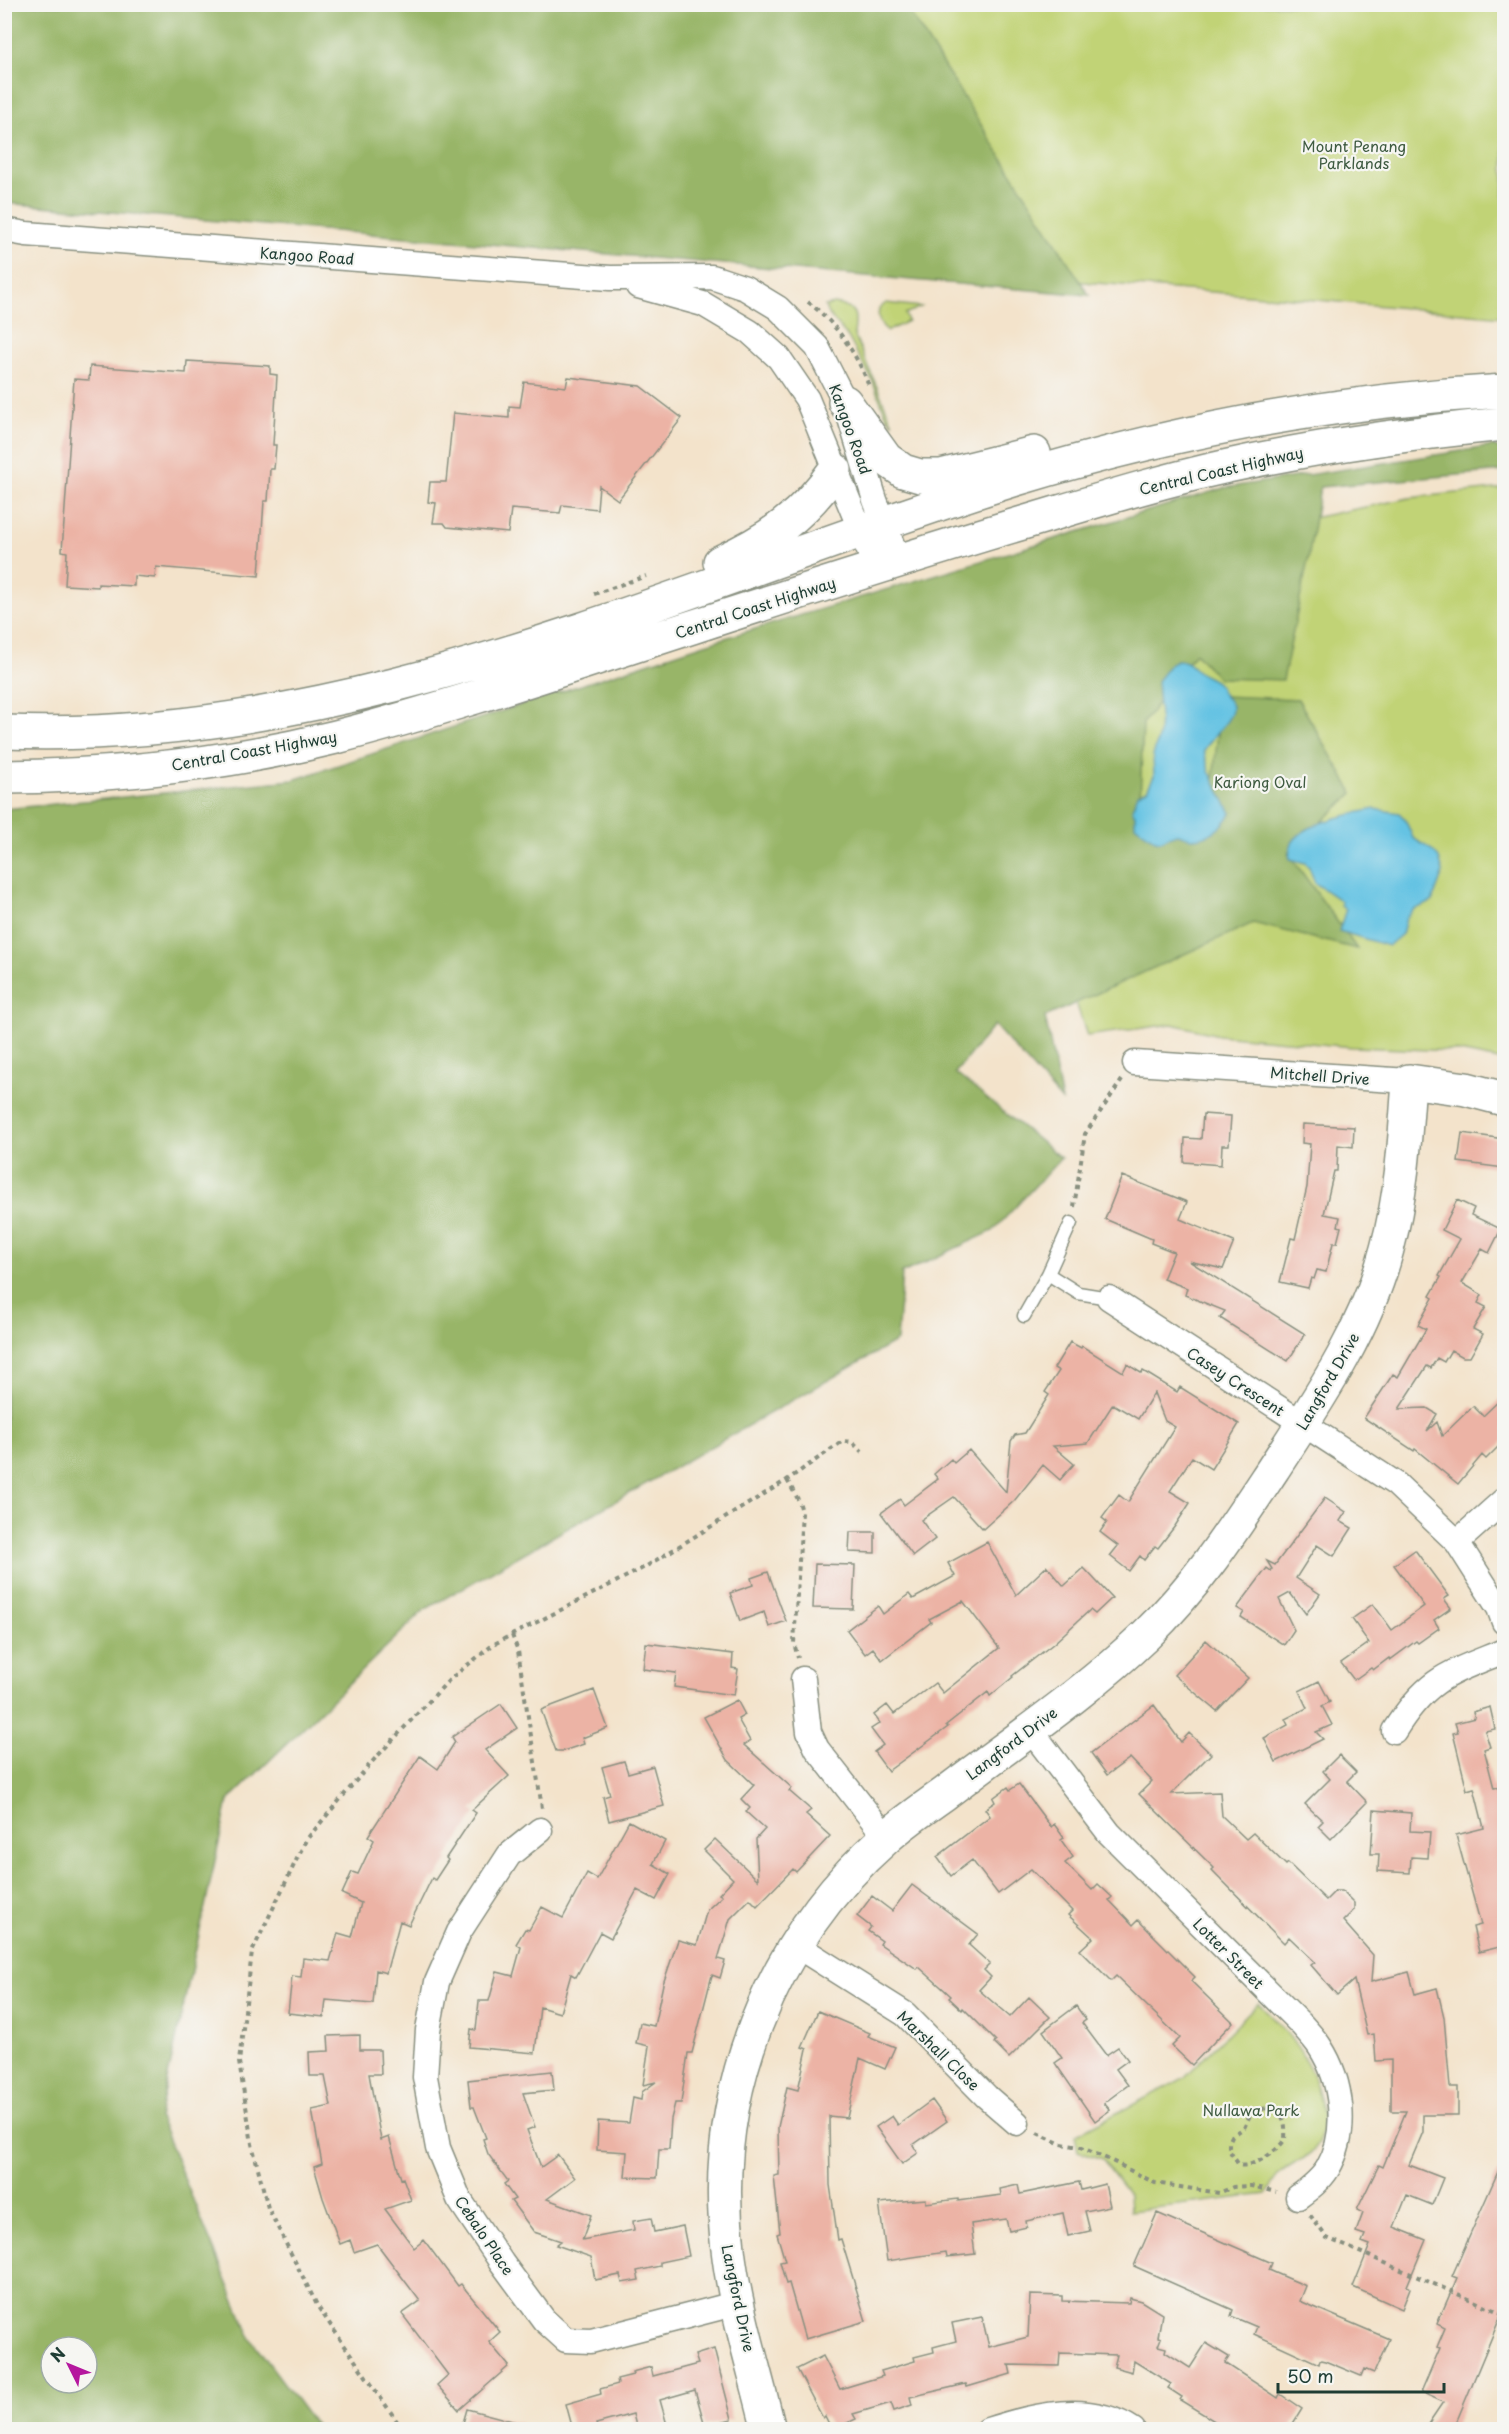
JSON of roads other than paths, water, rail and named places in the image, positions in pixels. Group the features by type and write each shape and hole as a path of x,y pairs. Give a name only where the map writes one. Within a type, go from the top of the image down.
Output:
{"main road":[{"path":"4,732 106,731 217,722 387,689 504,655 1017,479 1158,441 1313,411 1435,395 1504,391"},
{"path":"859,399 886,459 903,471 920,476 941,476 1061,446 1092,442 1158,441"},
{"name":"Central Coast Highway","path":"4,777 133,770 216,760 335,737 1117,494 1226,467 1409,434 1504,424"},
{"path":"556,637 603,605 704,570 759,543 810,504 835,470"},
{"name":"Mitchell Drive","path":"1409,1081 1466,1089 1504,1099"},
{"name":"Langford Drive","path":"770,2430 738,2303 728,2250 725,2166 730,2117 740,2070 753,2028 772,1985 794,1944 827,1899 886,1837 1104,1672 1185,1594 1222,1547 1302,1424 1355,1336 1371,1299 1387,1251 1397,1206 1409,1081"}],"street":[{"name":"Kangoo Road","path":"4,230 26,234 610,278 712,278 745,288 778,308 791,320 817,347 859,399 873,528"},
{"name":"Kangoo Road","path":"610,278 703,304 750,332 778,358 807,399 835,470 873,528 887,564"},
{"path":"750,332 791,320"},
{"path":"791,320 783,334 787,351 807,399"},
{"name":"Mitchell Drive","path":"1135,1063 1409,1081"},
{"name":"Casey Crescent","path":"1108,1298 1396,1484 1457,1542 1499,1608 1504,1622"},
{"path":"1457,1542 1504,1500"},
{"path":"1394,1731 1415,1700 1435,1682 1448,1674 1504,1651"},
{"path":"803,1679 809,1732 817,1749 886,1837"},
{"name":"Lotter Street","path":"1030,1729 1109,1833 1302,2025 1320,2047 1338,2092 1339,2141 1327,2170 1298,2197"},
{"name":"Cebalo Place","path":"540,1830 509,1855 459,1932 438,1982 428,2031 425,2078 438,2148 459,2199 544,2320 566,2340 591,2341 738,2303"},
{"name":"Marshall Close","path":"794,1944 905,2014 987,2097 1017,2123"},
{"path":"988,2430 1045,2414 1065,2412 1106,2418 1133,2430"}],"lane":[{"path":"1024,1316 1048,1274 1071,1224"},
{"path":"1048,1274 1078,1293 1108,1298"}],"water":[{"path":"1177,660 1188,663 1215,681 1231,704 1231,714 1204,751 1209,771 1231,813 1220,828 1210,834 1188,838 1176,834 1160,841 1155,840 1135,825 1135,815 1132,809 1138,794 1147,790 1154,776 1153,756 1159,735 1160,716 1157,681 1171,663"},
{"path":"1375,809 1399,813 1405,819 1413,838 1432,850 1439,858 1443,872 1432,902 1413,910 1406,918 1402,934 1388,946 1339,931 1346,909 1341,906 1341,901 1315,883 1305,863 1290,859 1290,847 1296,838 1307,830 1336,818"}],"park label":[{"name":"Mount Penang Parklands","path":"1354,154"},
{"name":"Kariong Oval","path":"1260,781"},
{"name":"Nullawa Park","path":"1251,2109"}]}
